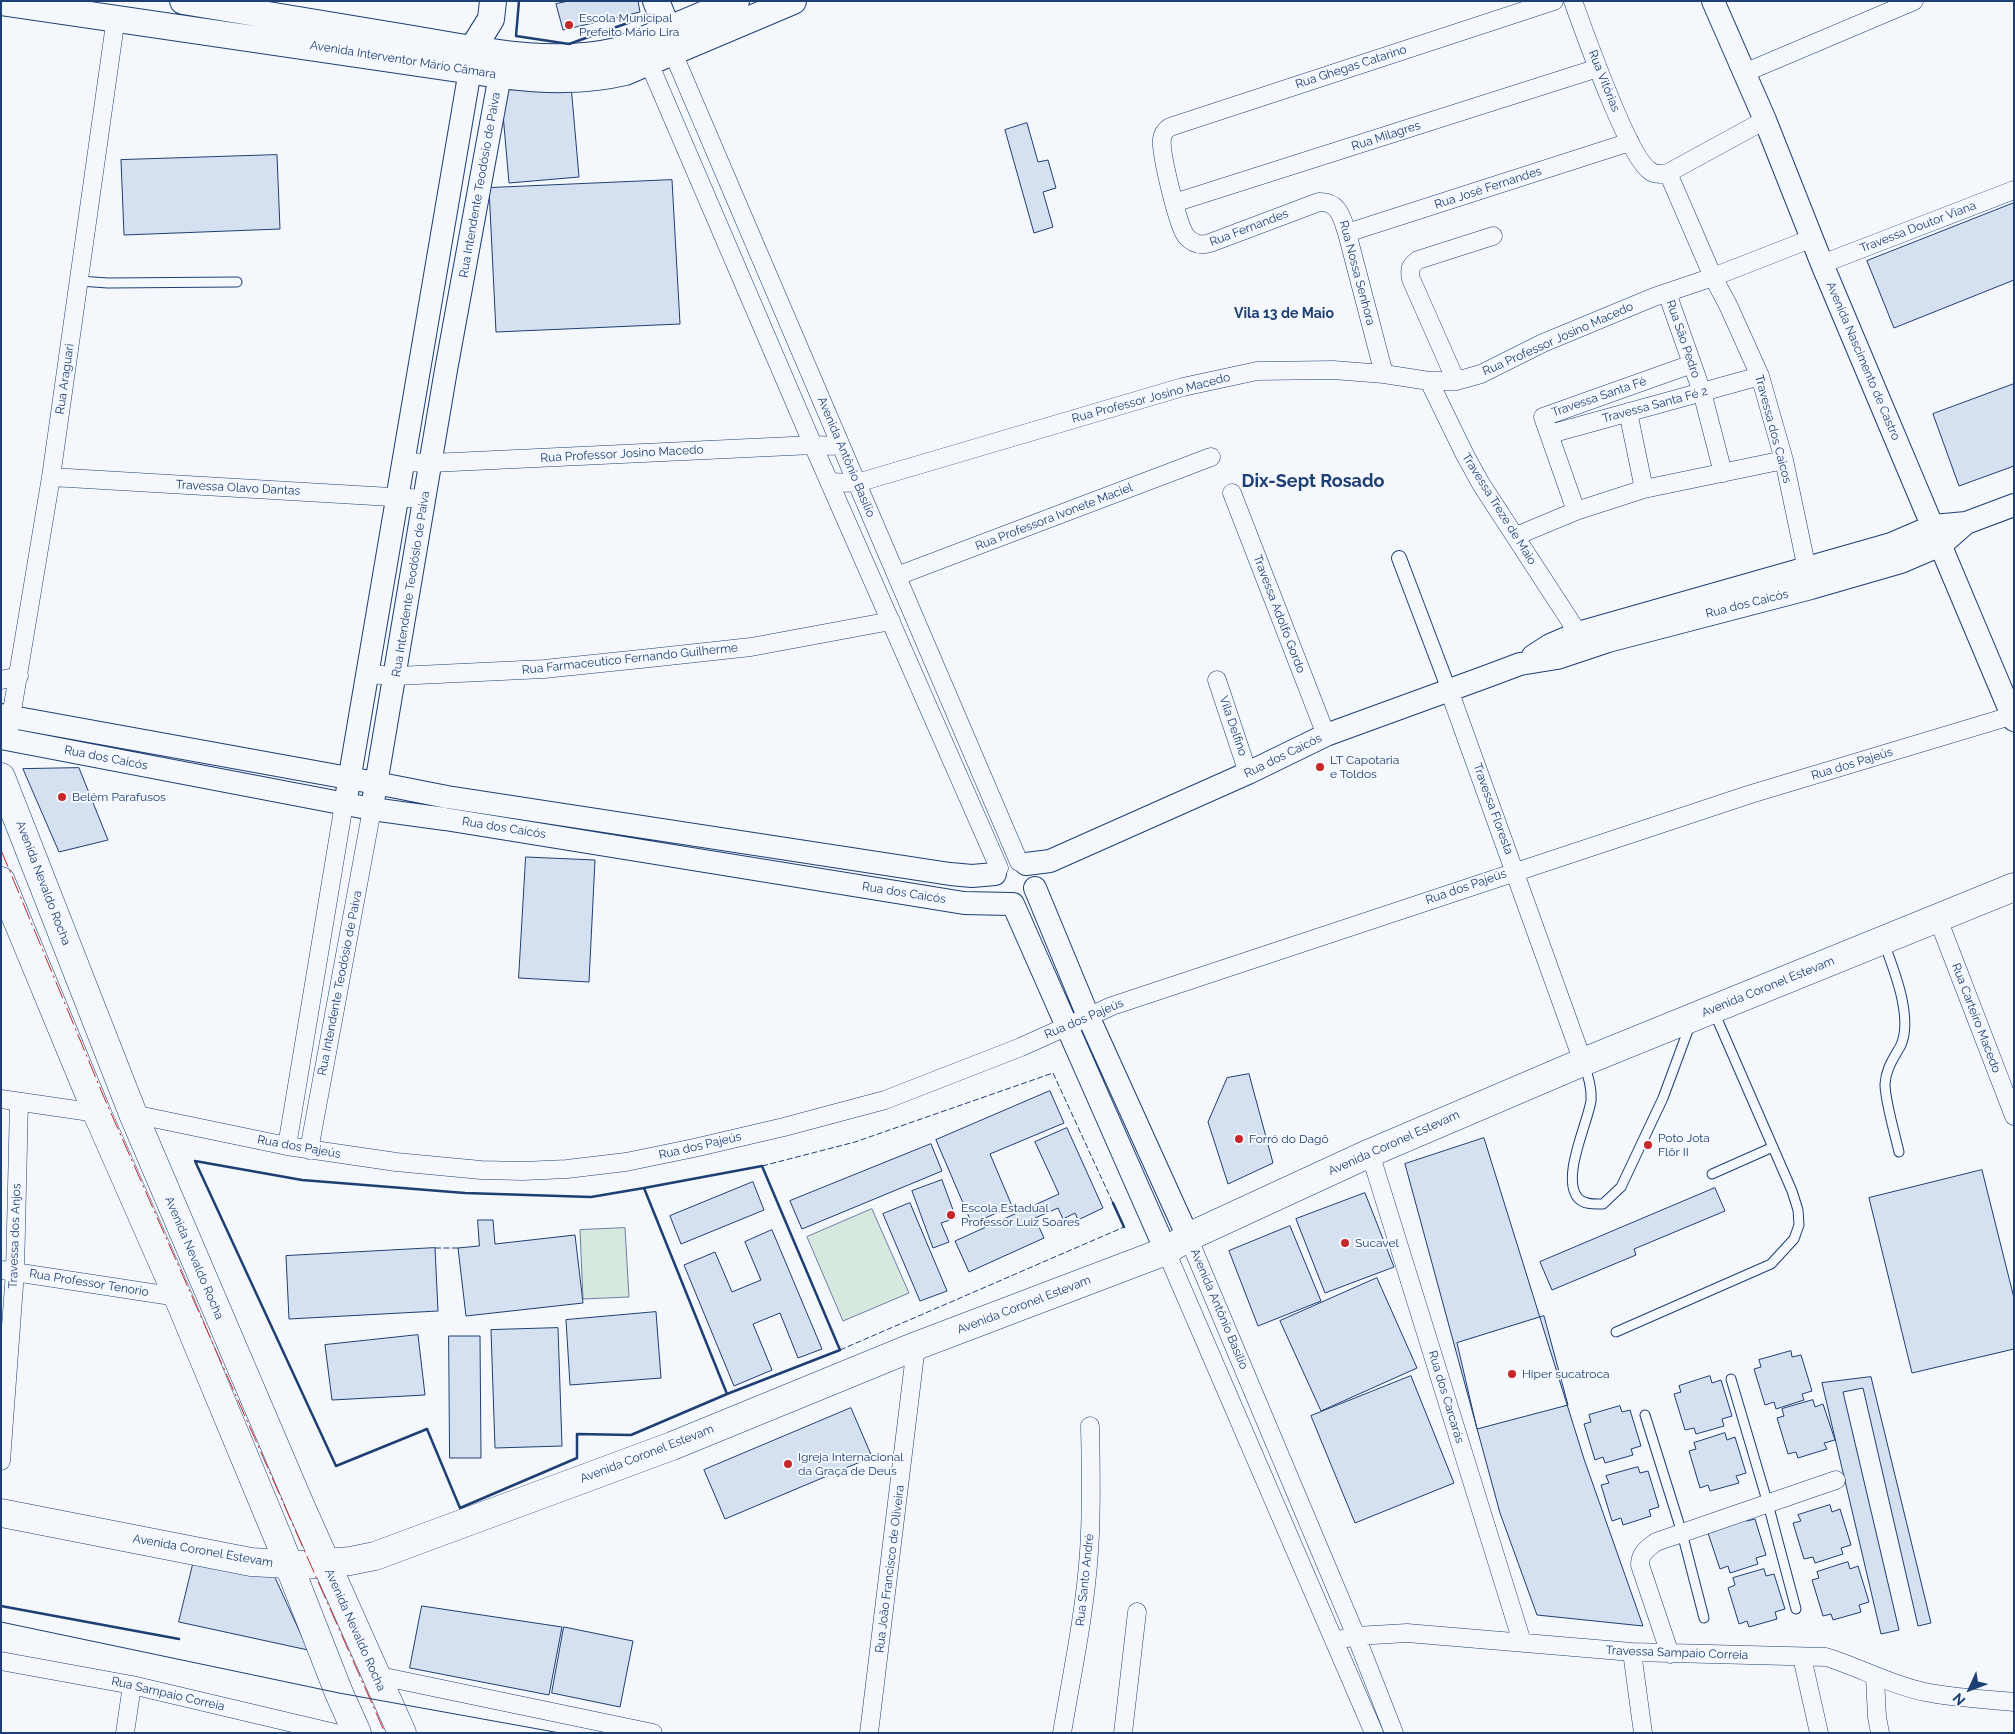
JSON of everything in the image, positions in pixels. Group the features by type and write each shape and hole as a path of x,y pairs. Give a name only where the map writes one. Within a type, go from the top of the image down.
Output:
{"main road":[{"name":"Avenida Interventor Mário Câmara","path":"183,1 501,64 544,80 601,77 625,72 649,62 671,41 736,1"},
{"name":"Avenida Antônio Basílio","path":"656,1 671,41"},
{"name":"Avenida Interventor Mário Câmara","path":"501,64 536,57 568,58 599,55 671,41 794,1"},
{"name":"Avenida Interventor Mário Câmara","path":"1,2 116,18 471,59"},
{"name":"Rua Intendente Teodósio de Paiva","path":"471,59 492,10"},
{"name":"Rua Intendente Teodósio de Paiva","path":"492,10 501,64"},
{"name":"Avenida Nevaldo Rocha","path":"1,777 133,1114 326,1564 402,1733"},
{"path":"1,881 97,1113 178,1297 357,1733"},
{"name":"Avenida Coronel Estevam","path":"1,1513 251,1562 290,1566 326,1564 375,1556 672,1446 916,1346 1166,1251 1188,1237 1370,1153 1583,1062 2014,887"}],"street":[{"name":"Rua Ghegas Catarino","path":"1174,204 1161,146 1164,131 1170,127 1554,1"},
{"name":"Rua Vitórias","path":"1573,1 1598,68 1639,160 1650,172 1656,174 1668,173"},
{"name":"Avenida Nascimento de Castro","path":"1713,1 1765,120 1822,264 2013,717"},
{"path":"1744,73 1914,1"},
{"name":"Rua Araguari","path":"4,739 6,715 19,676 51,478 116,18"},
{"name":"Avenida Antônio Basílio","path":"671,41 897,576 1018,873"},
{"name":"Rua Intendente Teodósio de Paiva","path":"287,1146 471,59"},
{"name":"Avenida Antônio Basílio","path":"649,62 813,445 891,621 1088,1016 1188,1237 1356,1636 1394,1733"},
{"name":"Rua Intendente Teodósio de Paiva","path":"309,1150 396,676 446,370 501,64"},
{"name":"Rua Milagres","path":"1174,204 1598,68"},
{"path":"1713,278 1668,173 1765,120"},
{"name":"Rua José Fernandes","path":"1347,234 1630,142"},
{"name":"Travessa Doutor Viana","path":"1822,264 2014,190"},
{"name":"Rua Nossa Senhora","path":"1303,207 1325,202 1336,206 1341,215 1384,374"},
{"name":"Rua Fernandes","path":"1174,204 1183,230 1194,243 1202,245 1210,244 1303,207"},
{"path":"1456,381 1411,280 1410,266 1418,260 1493,236"},
{"name":"Rua Professor Josino Macedo","path":"830,482 857,483 1182,387 1257,371 1290,370 1384,374 1429,381 1456,381 1482,374 1543,343 1812,238"},
{"name":"Travessa dos Caicos","path":"1713,278 1728,305 1760,376 1784,460 1808,578"},
{"name":"Rua São Pedro","path":"1667,293 1702,392 1723,473"},
{"name":"Travessa Santa Fé","path":"1576,511 1543,416 1692,364"},
{"path":"419,368 446,370"},
{"name":"Travessa Santa Fé 2","path":"1550,434 1760,376"},
{"name":"Travessa Treze de Maio","path":"1429,381 1464,455 1578,633"},
{"path":"1628,412 1644,489"},
{"name":"Rua Professor Josino Macedo","path":"403,462 431,463 813,445 841,446"},
{"name":"Rua Professora Ivonete Maciel","path":"897,576 1211,457"},
{"path":"1516,536 1576,511 1644,489 1784,460"},
{"name":"Travessa Olavo Dantas","path":"51,478 424,499"},
{"name":"Travessa Adolfo Gordo","path":"1232,493 1326,735"},
{"name":"Rua dos Caicós","path":"4,739 372,810 446,808 950,874 972,876 1018,873 1050,861 1248,773 1326,735 1520,664 1557,658 1666,624 1808,578 1891,544 1937,535 2014,505"},
{"name":"Travessa Floresta","path":"1399,558 1516,871 1583,1062"},
{"name":"Rua dos Caicós","path":"1520,664 1550,645 1578,633 1808,578"},
{"name":"Rua Farmaceutico Fernando Guilherme","path":"368,674 396,676 544,669 751,647 891,621"},
{"path":"1,680 19,676"},
{"name":"Vila Delfino","path":"1217,680 1248,773"},
{"name":"Rua dos Caicós","path":"6,715 376,783 446,808 964,903 1012,904"},
{"name":"Rua dos Pajeús","path":"133,1114 287,1146 396,1162 481,1170 523,1171 567,1169 626,1162 784,1127 885,1100 1021,1047 1122,1002 1751,794 2013,717"},
{"path":"1018,873 1027,900 1012,904 997,896 993,882 1018,873"},
{"name":"Avenida Antônio Basílio","path":"1012,904 1166,1251 1374,1733"},
{"name":"Rua Carteiro Macedo","path":"1938,919 2014,1116"},
{"path":"1,1099 97,1113"},
{"name":"Travessa dos Anjos","path":"1,1461 8,1271 19,1102"},
{"name":"Rua dos Carcarás","path":"1370,1153 1522,1642"},
{"name":"Rua Professor Tenorio","path":"8,1271 178,1297"},
{"name":"Rua João Francisco de Oliveira","path":"869,1733 916,1346"},
{"name":"Rua Santo André","path":"1062,1733 1079,1636 1089,1553 1090,1426"},
{"path":"1670,1654 1640,1565 1640,1557 1644,1551 1656,1542 1836,1480"},
{"path":"1123,1733 1137,1612"},
{"name":"Travessa Sampaio Correia","path":"1334,1641 1356,1636 1408,1633 1632,1652 1826,1657 1848,1664 1875,1677 1925,1693 2014,1702"},
{"path":"1632,1652 1643,1733"},
{"path":"1802,1657 1818,1733"},
{"name":"Rua Sampaio Correia","path":"1,1661 132,1685 334,1733"},
{"path":"375,1675 653,1733"},
{"path":"1875,1677 1877,1717 1880,1733"},
{"path":"125,1733 132,1685"}],"lane":[{"path":"79,281 108,283 238,282"},
{"path":"1883,941 1900,985 1905,1028 1901,1044 1887,1072 1885,1085 1899,1152"},
{"path":"1583,1062 1590,1083 1591,1101 1573,1173 1572,1186 1579,1199 1589,1204 1603,1204 1621,1187 1703,1014"},
{"path":"1616,1332 1771,1264 1794,1239 1799,1225 1798,1210 1792,1192 1773,1147 1703,1014"},
{"path":"1712,1174 1773,1147"},
{"path":"1730,1379 1768,1504 1796,1610"},
{"path":"1645,1414 1682,1533 1704,1618"}],"shaded area":[{"path":"872,1209 909,1293 843,1321 807,1237"},
{"path":"625,1228 629,1297 583,1299 580,1230"}],"building":[{"path":"569,1 638,1 640,12 563,30 556,4"},
{"path":"571,85 579,177 509,183 501,91"},
{"path":"1027,123 1038,162 1048,160 1056,188 1043,192 1053,227 1034,233 1005,130"},
{"path":"277,155 280,229 124,235 121,160"},
{"path":"672,180 680,324 496,332 489,188"},
{"path":"2014,203 2014,280 1894,328 1867,261"},
{"path":"2014,384 2014,466 1959,486 1933,414"},
{"path":"79,768 108,840 59,852 23,769"},
{"path":"526,857 595,860 589,982 519,978"},
{"name":"Forró do Dagô","path":"1249,1074 1273,1163 1228,1184 1208,1122 1227,1078"},
{"path":"1050,1091 1064,1123 990,1154 1012,1206 972,1224 936,1140"},
{"path":"1067,1128 1103,1208 1078,1220 1075,1213 1063,1219 1058,1208 1035,1218 1044,1238 969,1272 955,1241 1059,1194 1035,1142"},
{"path":"1484,1138 1584,1459 1643,1626 1537,1615 1500,1513 1405,1164"},
{"path":"931,1144 942,1171 802,1229 790,1201"},
{"path":"1982,1170 2014,1298 2014,1349 1912,1373 1869,1198"},
{"path":"942,1180 956,1218 941,1223 949,1242 933,1248 912,1191"},
{"path":"753,1182 764,1210 681,1244 670,1216"},
{"path":"1715,1188 1725,1211 1634,1249 1636,1255 1552,1290 1540,1262"},
{"name":"Sucavel","path":"1365,1193 1394,1267 1325,1293 1296,1219"},
{"path":"910,1203 947,1291 920,1301 883,1214"},
{"path":"478,1220 493,1220 495,1244 575,1235 583,1303 466,1316 458,1248 479,1246"},
{"path":"1290,1226 1321,1301 1258,1326 1229,1251"},
{"path":"772,1230 822,1349 798,1358 780,1313 753,1324 772,1370 734,1386 684,1265 715,1252 732,1292 761,1280 745,1242"},
{"path":"435,1248 438,1311 289,1319 286,1256"},
{"path":"1377,1278 1417,1368 1321,1411 1280,1321"},
{"path":"656,1312 661,1378 570,1385 566,1320"},
{"name":"Hiper sucatroca","path":"1544,1316 1568,1405 1477,1429 1457,1343"},
{"path":"558,1328 562,1446 495,1448 491,1330"},
{"path":"418,1335 425,1395 332,1400 325,1345"},
{"path":"449,1336 480,1336 481,1458 450,1458"},
{"path":"1791,1351 1792,1357 1801,1355 1812,1391 1802,1394 1804,1400 1776,1409 1774,1402 1765,1405 1754,1369 1761,1367 1759,1360"},
{"path":"1411,1376 1454,1483 1355,1523 1311,1416"},
{"path":"1710,1376 1712,1383 1721,1380 1732,1416 1722,1419 1724,1426 1696,1434 1694,1428 1685,1430 1674,1394 1681,1392 1679,1386"},
{"path":"1871,1377 1931,1623 1918,1626 1863,1388 1843,1392 1899,1630 1881,1634 1822,1383"},
{"path":"1813,1400 1815,1407 1823,1404 1835,1440 1824,1443 1827,1449 1798,1458 1796,1452 1788,1454 1777,1418 1784,1416 1782,1409"},
{"path":"1620,1406 1622,1412 1630,1410 1641,1446 1631,1449 1633,1455 1605,1463 1603,1457 1595,1460 1584,1424 1591,1422 1589,1415"},
{"name":"Igreja Internacional da Graça de Deus","path":"851,1408 872,1457 725,1519 704,1470"},
{"path":"1725,1433 1727,1440 1735,1437 1746,1473 1736,1476 1739,1483 1710,1491 1708,1485 1700,1488 1689,1451 1696,1449 1694,1443"},
{"path":"1638,1467 1640,1473 1648,1471 1659,1507 1649,1510 1651,1516 1623,1525 1621,1518 1612,1521 1601,1485 1609,1483 1606,1476"},
{"path":"1830,1505 1832,1512 1840,1509 1851,1545 1841,1548 1843,1554 1815,1563 1813,1557 1804,1559 1793,1523 1801,1521 1798,1515"},
{"path":"1745,1515 1747,1521 1755,1519 1766,1555 1756,1558 1758,1564 1730,1573 1728,1566 1720,1569 1708,1533 1716,1531 1713,1524"},
{"path":"195,1556 272,1571 308,1650 179,1622"},
{"path":"1848,1562 1850,1569 1858,1566 1869,1602 1859,1605 1861,1612 1833,1620 1831,1614 1823,1616 1812,1580 1819,1578 1817,1572"},
{"path":"1764,1569 1766,1576 1774,1574 1785,1609 1775,1612 1777,1619 1749,1627 1747,1621 1739,1624 1728,1588 1735,1585 1733,1578"},
{"path":"422,1606 562,1627 549,1695 410,1668"},
{"path":"564,1627 633,1641 620,1707 552,1693"}],"tram line":[{"path":"1,1622 339,1693 560,1733"}],"fence":[{"path":"762,1166 855,1142 1053,1073 1113,1203"},
{"path":"840,1350 1124,1227"},
{"path":"435,1248 458,1248"}],"wall":[{"path":"519,1 516,36 569,44 650,15"},
{"path":"195,1161 302,1180 465,1193 591,1197 644,1188 727,1394 631,1435 577,1434 577,1458 460,1508 427,1429 336,1466 195,1161"},
{"path":"644,1188 762,1166 840,1350 727,1394"},
{"path":"1113,1203 1124,1227"},
{"path":"1,1606 179,1639"}],"power":[{"path":"1,850 103,1095 385,1733"}],"place":[{"name":"Escola Municipal Prefeito Mário Lira","path":"569,25"},
{"name":"LT Capotaria e Toldos","path":"1320,767"},
{"name":"Belém Parafusos","path":"62,797"},
{"name":"Forró do Dagô","path":"1239,1139"},
{"name":"Poto Jota Flôr II","path":"1648,1145"},
{"name":"Escola Estadual Professor Luiz Soares","path":"951,1215"},
{"name":"Sucavel","path":"1345,1243"},
{"name":"Hiper sucatroca","path":"1512,1374"},
{"name":"Igreja Internacional da Graça de Deus","path":"788,1464"}],"district":[{"name":"Vila 13 de Maio","path":"1284,314"},
{"name":"Dix-Sept Rosado","path":"1313,482"}]}
